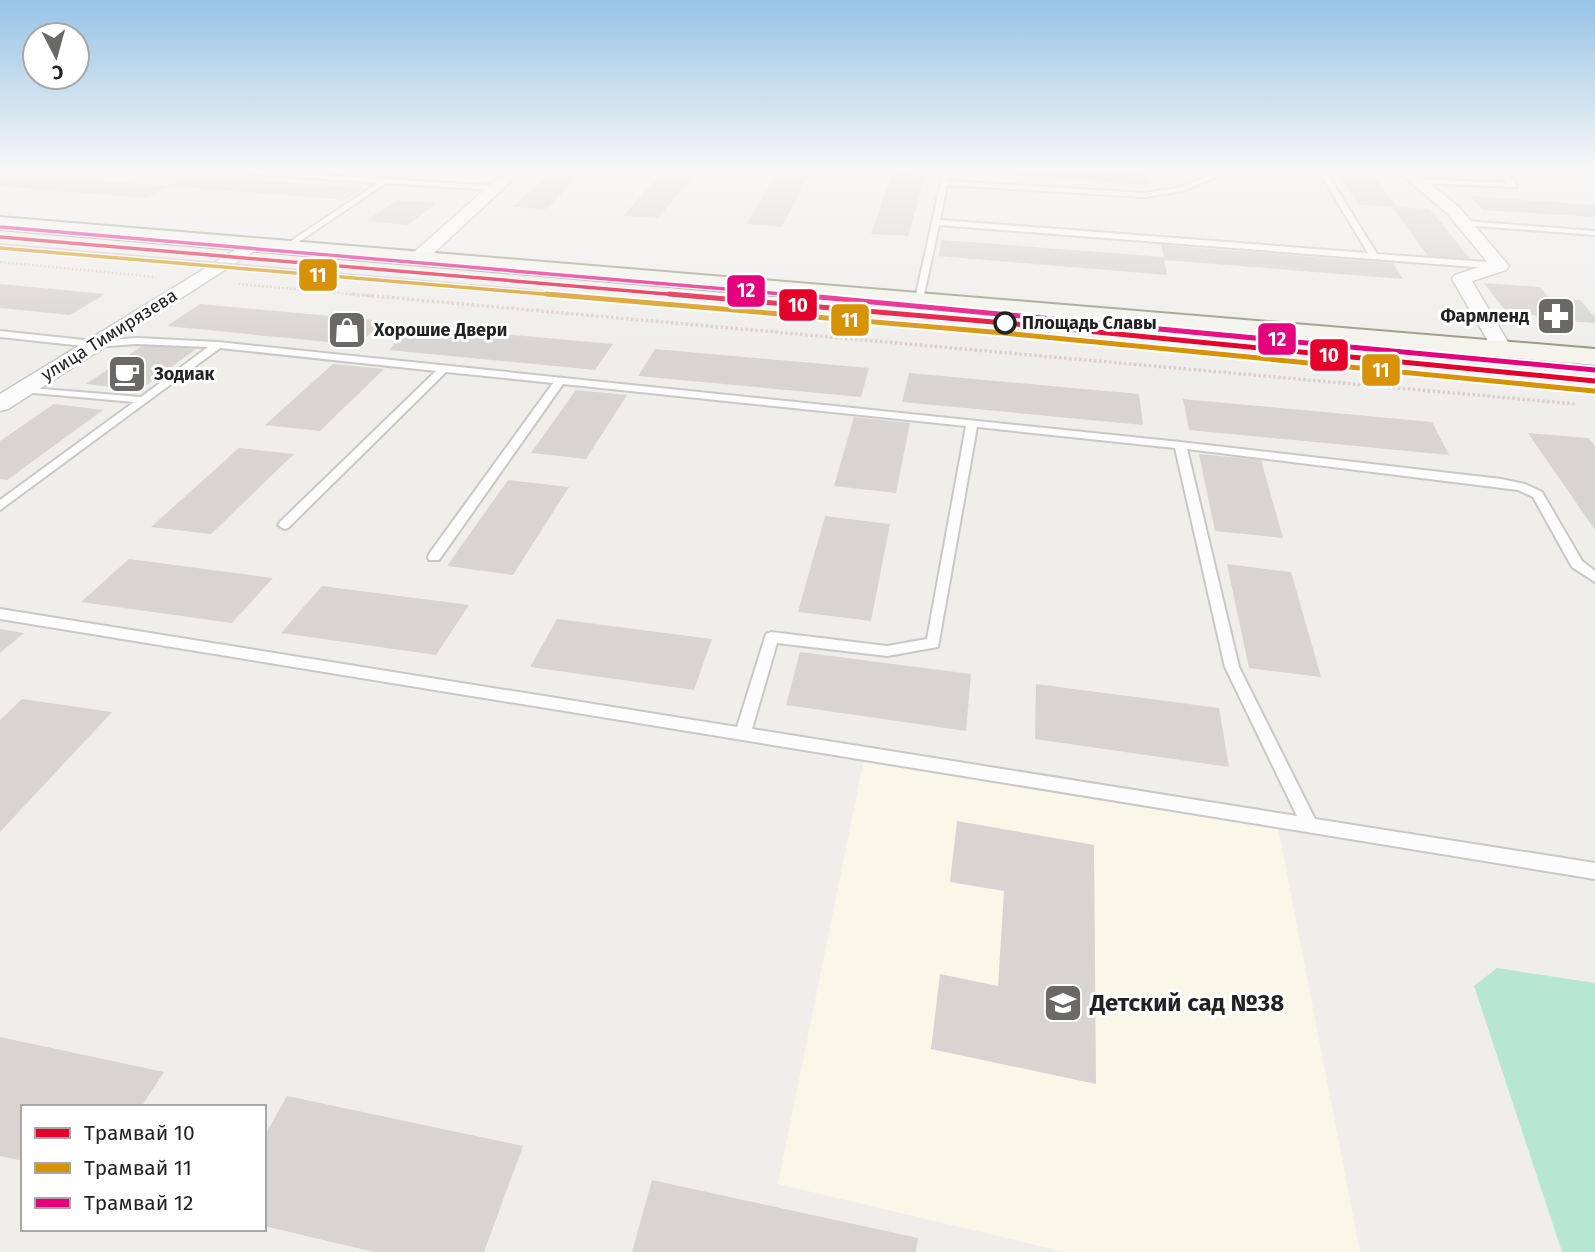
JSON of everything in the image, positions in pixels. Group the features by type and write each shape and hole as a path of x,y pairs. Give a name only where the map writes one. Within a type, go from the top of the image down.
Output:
{"main road":[{"path":"65,228 1595,357"}],"street":[{"path":"418,258 451,228"},
{"path":"1470,228 1500,266 1461,279 1502,349"},
{"name":"улица Тимирязева","path":"0,404 253,244"}],"lane":[{"path":"288,247 315,228"},
{"path":"919,299 935,228"},
{"path":"1019,228 1500,266"},
{"path":"1357,228 1374,256"},
{"path":"1536,228 1595,233"},
{"path":"0,334 93,344 137,341 218,345 1180,445 1521,487 1538,495 1577,564 1595,578"},
{"path":"0,506 218,345"},
{"path":"284,525 443,369"},
{"path":"434,557 560,381"},
{"path":"22,390 143,400"},
{"path":"743,733 771,637 887,651 933,643 972,424"},
{"path":"1180,445 1232,667 1310,825"},
{"path":"0,614 1595,871"}],"path":[{"path":"0,262 1576,404"}],"shaded area":[{"name":"Детский сад №38","path":"864,759 1277,822 1360,1252 1065,1252 778,1184"}],"green space":[{"path":"1497,968 1595,983 1595,1252 1562,1252 1474,986"}],"building":[{"path":"873,228 910,228 908,236 871,234"},
{"path":"1408,228 1446,228 1470,259 1428,256"},
{"path":"942,240 1164,257 1161,245 1393,263 1403,279 1164,260 1167,275 938,256"},
{"path":"1484,283 1540,287 1549,298 1580,300 1595,317 1595,323 1538,319 1535,315 1507,313"},
{"path":"0,284 105,294 70,315 0,308"},
{"path":"200,304 384,321 358,345 167,326"},
{"path":"414,326 613,344 595,370 389,350"},
{"path":"145,344 196,349 140,390 86,384"},
{"path":"655,349 869,368 861,397 638,376"},
{"path":"333,364 384,369 320,431 265,425"},
{"path":"909,373 1139,394 1143,425 902,402"},
{"path":"576,390 627,395 586,459 531,453"},
{"path":"1183,399 1432,422 1449,455 1189,430"},
{"path":"54,404 103,410 7,480 0,479 0,441"},
{"path":"854,417 910,423 896,493 834,486"},
{"path":"1528,433 1588,438 1595,446 1595,530"},
{"path":"239,448 294,454 211,534 151,527"},
{"path":"1199,454 1261,460 1283,538 1215,531"},
{"path":"508,480 569,487 513,575 447,566"},
{"path":"825,516 890,524 871,621 798,612"},
{"path":"129,559 273,578 232,623 81,602"},
{"path":"1227,564 1291,572 1321,677 1249,668"},
{"path":"322,586 469,605 436,655 281,633"},
{"path":"557,619 712,639 694,690 530,667"},
{"path":"0,629 24,633 0,653"},
{"path":"800,652 971,674 966,731 786,705"},
{"path":"1036,684 1219,708 1229,767 1035,739"},
{"path":"22,699 112,712 0,832 0,720"},
{"path":"957,821 1094,845 1096,1084 931,1049 940,974 998,986 1004,891 950,882"},
{"path":"0,1037 164,1072 142,1105 21,1105 21,1161 0,1156"},
{"path":"287,1096 523,1146 484,1252 374,1252 266,1226 266,1133"},
{"path":"652,1180 918,1238 916,1252 632,1252"}],"tram line":[{"name":"12","path":"18,228 1006,313 1595,370"},
{"name":"10","path":"0,237 1005,323 1595,381"},
{"path":"0,244 1049,335 1595,390"},
{"name":"11","path":"0,248 1004,333 1594,391"}],"place":[{"name":"Фармленд","path":"1556,316"},
{"name":"Площадь Славы","path":"1005,323"},
{"name":"Хорошие Двери","path":"347,330"},
{"name":"Зодиак","path":"127,374"},
{"name":"Детский сад №38","path":"1063,1003"}]}
